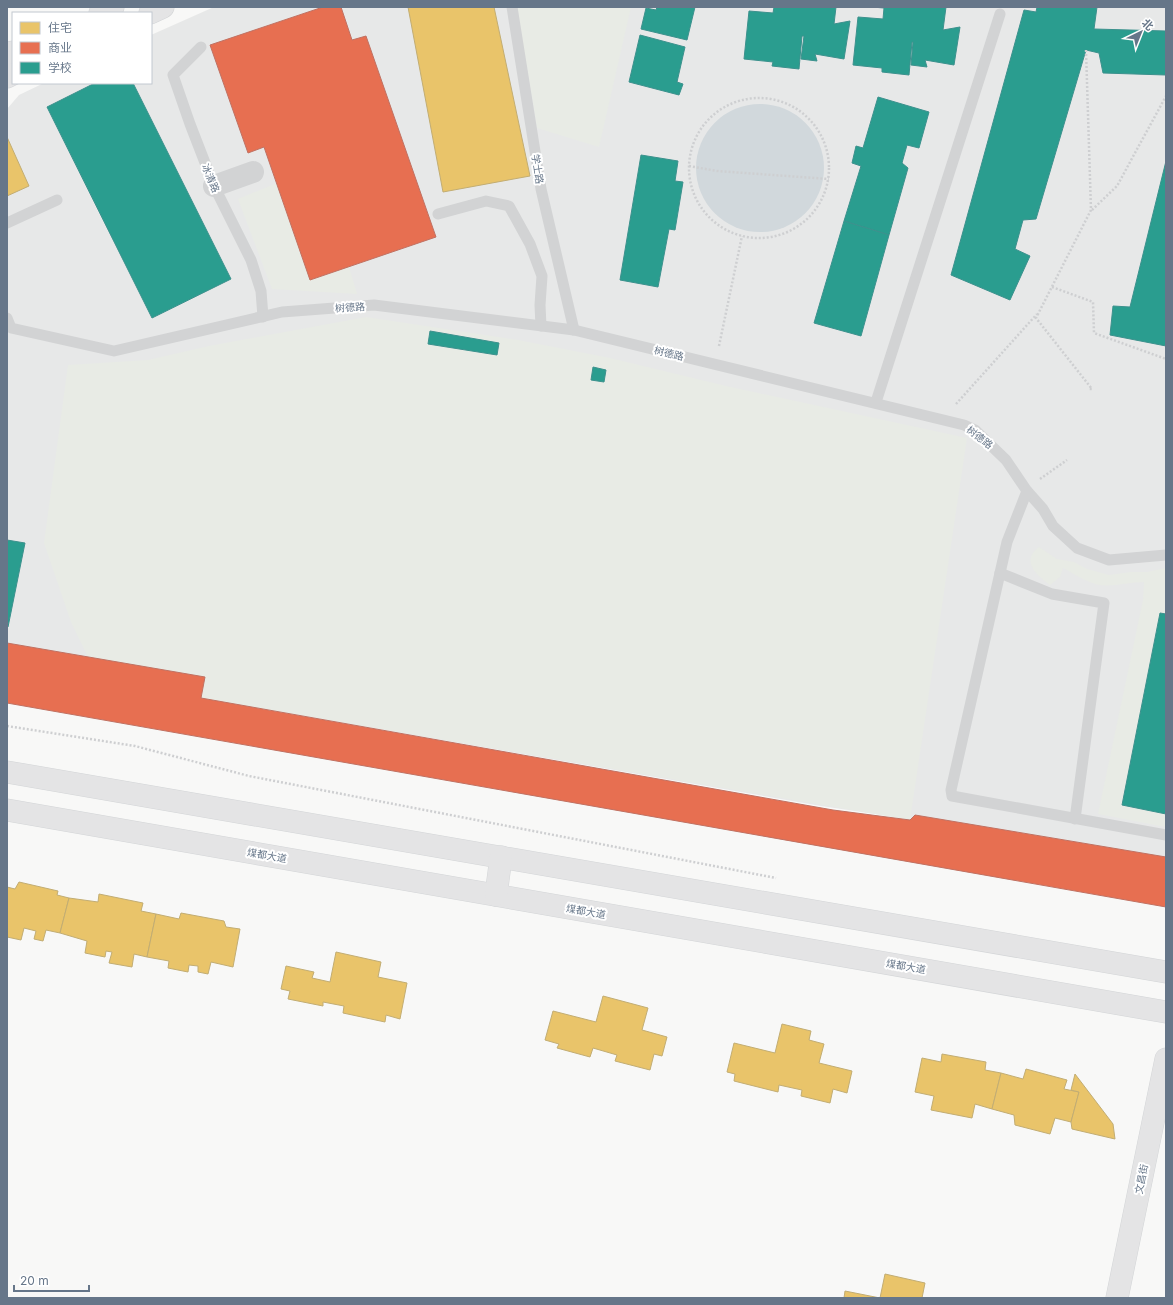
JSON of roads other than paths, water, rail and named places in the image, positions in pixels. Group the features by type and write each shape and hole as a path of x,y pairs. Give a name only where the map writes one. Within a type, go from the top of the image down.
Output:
{"main road":[{"path":"102,12 113,7"},
{"path":"152,12 163,7"},
{"path":"7,772 1166,972"},
{"name":"煤都大道","path":"7,810 1166,1012"},
{"path":"496,895 501,857"},
{"name":"文昌街","path":"1117,1298 1166,1059"}],"street":[{"path":"214,186 253,172"}],"lane":[{"name":"学士路","path":"512,7 541,188 574,330"},
{"path":"876,402 1000,14"},
{"name":"冰清路","path":"201,47 173,75 214,186 251,260 260,291 263,317"},
{"path":"7,223 57,200"},
{"path":"438,214 486,201 509,206 530,244 542,276 540,305 541,326"},
{"name":"树德路","path":"7,318 11,328 114,351 282,312 374,305 574,330 943,418 964,425 974,430 985,439 1006,460 1027,491 1043,509 1053,526 1077,548 1109,560 1166,555"},
{"path":"1027,491 1007,542 951,790 952,796 1166,835"},
{"path":"1000,573 1052,594 1104,603 1075,819"}]}
